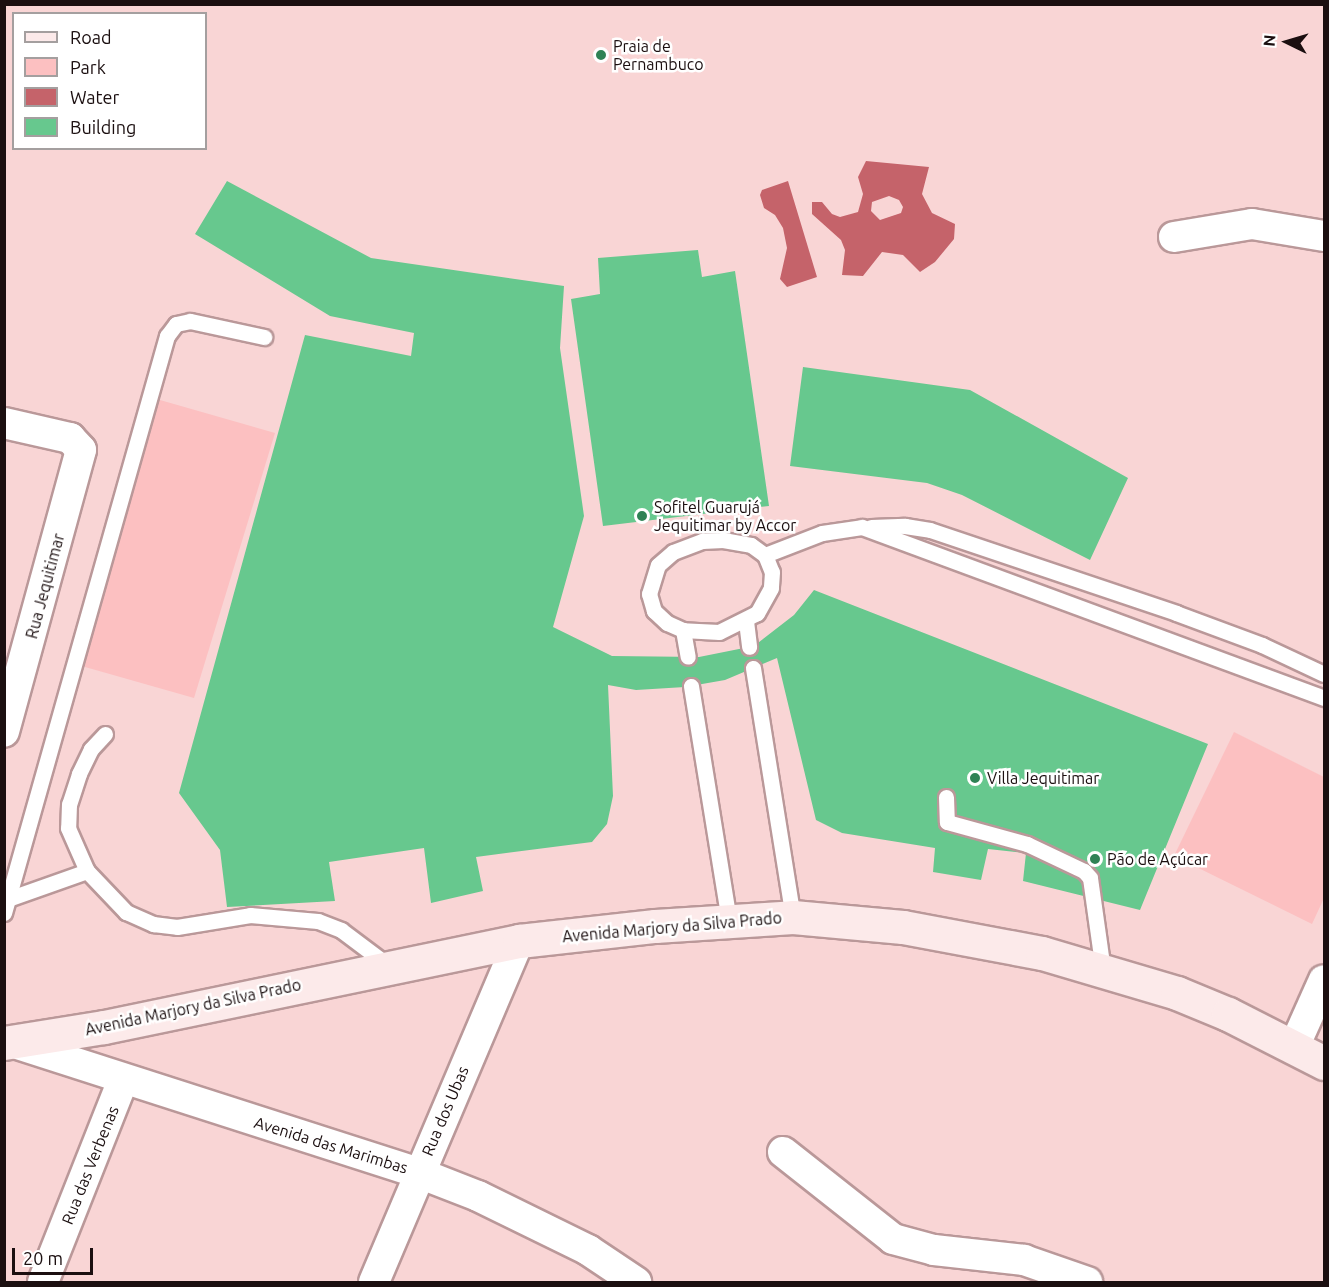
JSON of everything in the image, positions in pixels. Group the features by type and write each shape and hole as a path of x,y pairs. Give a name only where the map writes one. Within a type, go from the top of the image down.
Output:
{"main road":[{"name":"Avenida Marjory da Silva Prado","path":"8,1042 392,968 519,941 729,920 793,917 973,938 1103,970 1218,1010 1324,1064"}],"street":[{"path":"1174,237 1252,224 1324,236"},
{"name":"Rua Jequitimar","path":"4,423 76,441 80,457 4,732"},
{"name":"Rua dos Ubas","path":"374,1282 519,941"},
{"path":"1294,1047 1324,980"},
{"name":"Avenida das Marimbas","path":"8,1042 419,1173 531,1220 588,1250 636,1282"},
{"name":"Rua das Verbenas","path":"43,1282 123,1080"},
{"path":"783,1152 893,1239 927,1249 1024,1260 1087,1282"}],"lane":[{"path":"6,906 167,336 176,324 190,321 264,337"},
{"path":"765,555 822,533 862,527 905,526 930,530 1176,613 1262,645 1324,674"},
{"path":"862,527 1324,698"},
{"path":"702,541 737,541 765,555 772,572 771,588 766,602 746,621 719,632 683,630 667,623 654,611 649,594 658,565 673,552 702,541"},
{"path":"746,621 749,647"},
{"path":"683,630 688,657"},
{"path":"753,668 793,917"},
{"path":"692,686 729,920"},
{"path":"105,734 91,750 69,804 68,828 87,871 126,912 153,924 177,927 250,915 318,921 341,930 392,968"},
{"path":"946,797 947,822 1028,844 1084,871 1090,878 1103,970"},
{"path":"6,906 87,871"}],"green space":[{"path":"146,396 275,433 194,698 71,663"},
{"path":"1234,732 1324,777 1324,898 1312,924 1174,856"}],"water":[{"path":"866,161 929,167 922,194 932,213 955,224 954,239 935,262 920,272 903,255 882,252 863,276 842,275 845,250 841,240 812,214 812,202 822,202 832,214 840,217 858,212 863,194 858,177","holes":["889,196 899,200 903,207 901,213 880,220 871,211 872,202"]},
{"path":"788,181 817,277 787,287 780,279 787,248 783,228 775,215 764,208 760,195 762,190"}],"building":[{"path":"227,181 371,258 564,286 560,348 584,516 553,627 612,656 699,657 754,646 794,615 814,590 1208,744 1140,910 1023,881 1026,853 988,849 981,880 933,872 935,848 842,833 816,820 777,658 725,680 685,687 636,690 608,685 613,796 607,824 592,842 476,857 483,891 431,903 424,848 329,862 335,901 227,907 220,850 179,793 305,335 411,356 414,333 330,316 195,234"},
{"path":"698,250 702,277 735,271 769,506 603,526 571,299 600,294 598,258"},
{"path":"803,367 970,390 1128,478 1090,560 962,495 927,483 790,466"}],"place":[{"name":"Praia de Pernambuco","path":"601,55"},
{"name":"Sofitel Guarujá Jequitimar by Accor","path":"642,516"},
{"name":"Villa Jequitimar","path":"975,778"},
{"name":"Pão de Açúcar","path":"1095,859"}]}
